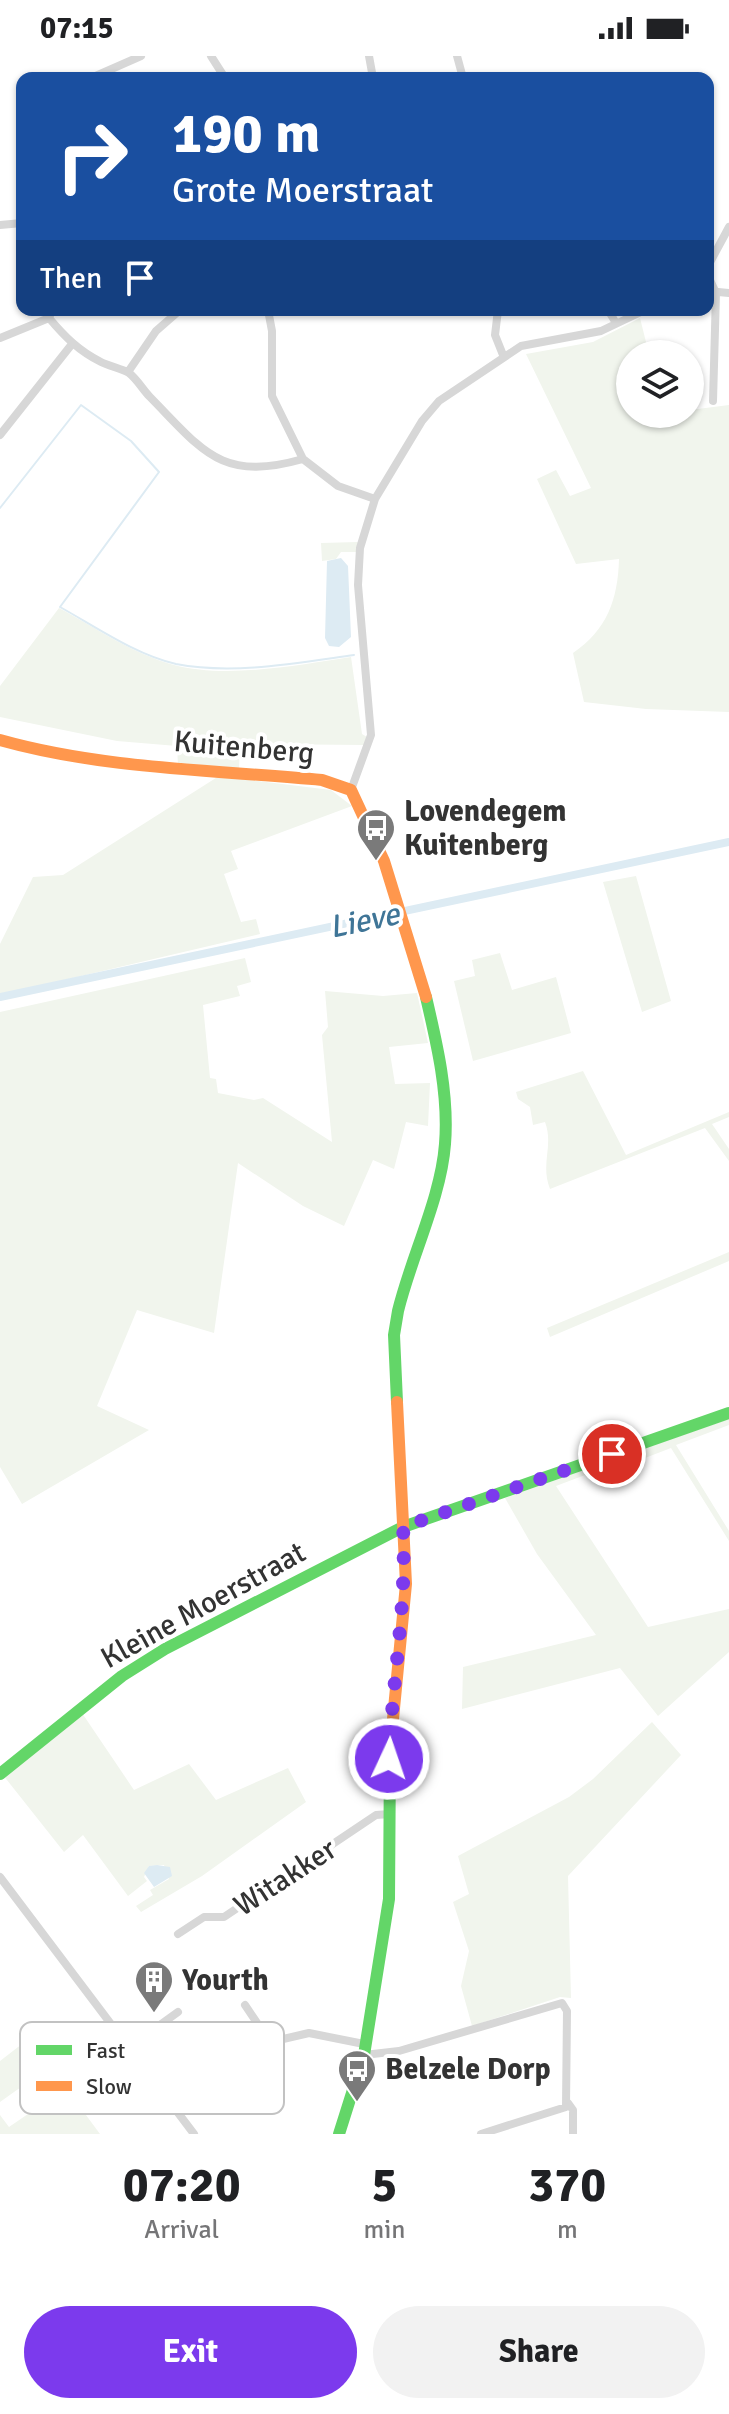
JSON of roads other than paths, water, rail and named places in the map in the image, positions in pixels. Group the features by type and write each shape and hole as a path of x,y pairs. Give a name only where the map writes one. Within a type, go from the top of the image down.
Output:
{"street":[{"path":"110,72 126,59 141,56"},
{"path":"211,56 219,61"},
{"path":"714,255 729,227"},
{"path":"0,338 47,316"},
{"path":"52,316 72,344 109,366 128,372 194,441 217,460 236,467 260,467 303,459"},
{"path":"128,372 156,331 173,316"},
{"path":"269,316 272,396 303,459 338,486 375,499"},
{"path":"497,316 495,335 503,355"},
{"path":"612,316 616,323"},
{"path":"351,790 371,735 358,585 360,548 375,499 430,410 503,355 521,346 581,336 632,316"},
{"path":"712,316 713,401"},
{"path":"0,435 72,344"},
{"name":"Kuitenberg","path":"0,740 36,750 122,762 322,780 351,790 363,813 399,911 435,1040 447,1117 445,1146 400,1299 394,1335 406,1584 393,1685 387,1921 364,2049 339,2134"},
{"name":"Kleine Moerstraat","path":"0,1774 122,1676 165,1649 403,1527 729,1413"},
{"name":"Witakker","path":"178,1934 204,1917 224,1917 376,1815 390,1814"},
{"path":"0,1877 109,2022"},
{"path":"284,2039 309,2033 364,2049 399,2051 562,2003 567,2011 568,2103 573,2110 573,2134"},
{"path":"245,2005 256,2022"},
{"path":"164,2022 178,2012"},
{"path":"481,2134 562,2109 568,2103"},
{"path":"179,2114 194,2134"}],"waterway":[{"path":"0,508 81,405 131,441 159,472 60,607 131,647 176,664 242,668 354,655"},
{"name":"Lieve","path":"0,997 729,842"}],"place":[{"name":"Lovendegem Kuitenberg","path":"376,862"},
{"name":"Yourth","path":"154,2014"},
{"name":"Belzele Dorp","path":"357,2103"}]}
